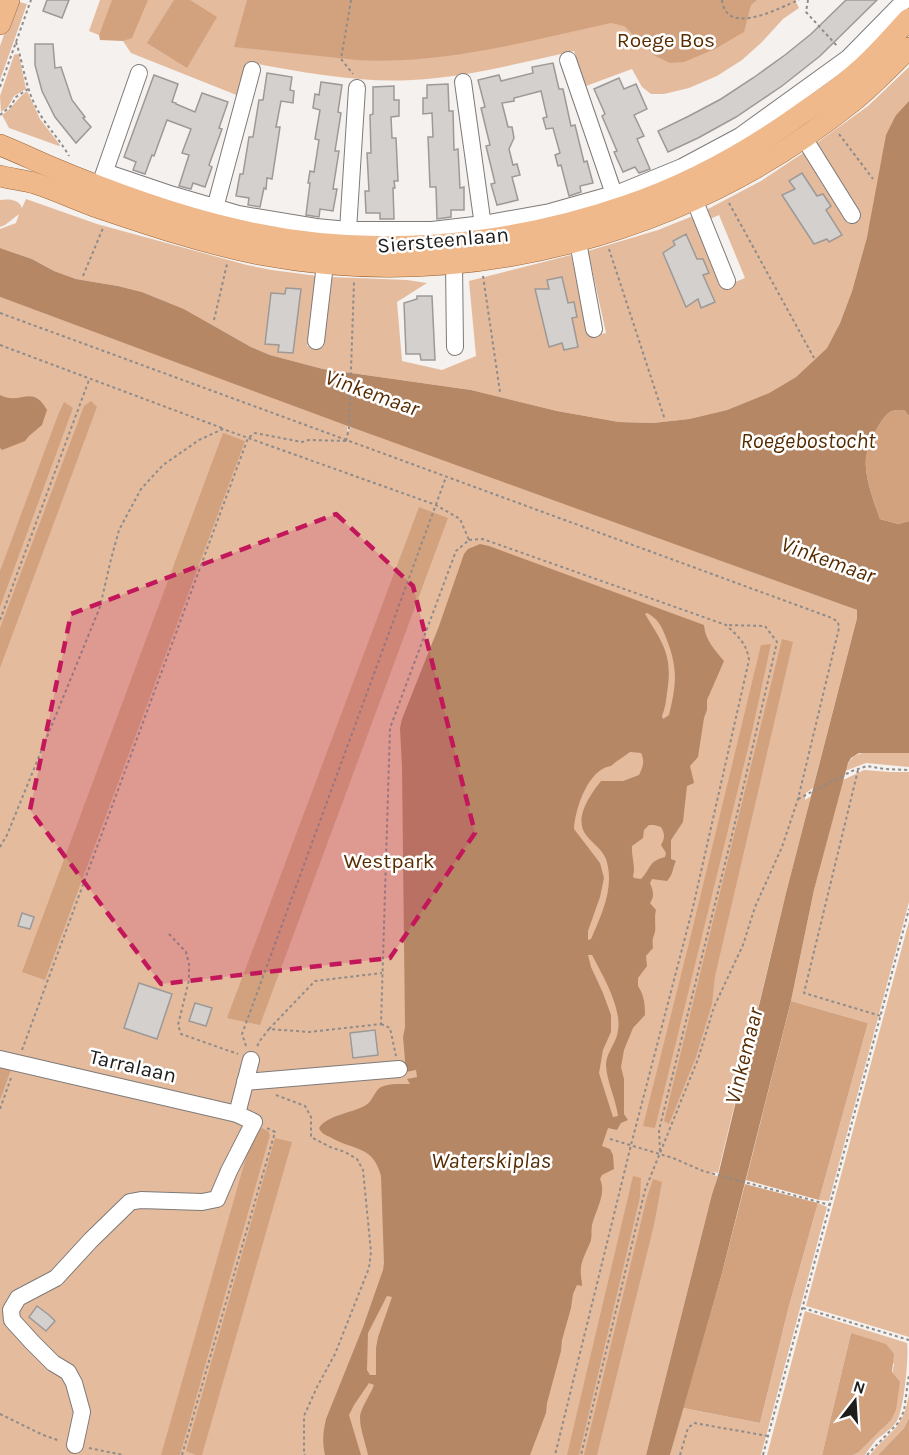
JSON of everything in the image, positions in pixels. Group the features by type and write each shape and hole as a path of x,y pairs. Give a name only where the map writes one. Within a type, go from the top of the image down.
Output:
{"main road":[{"path":"0,24 9,0"},
{"name":"Siersteenlaan","path":"0,145 99,188 193,239 266,256 325,264 403,267 454,263 485,248 626,206 670,189 716,167 777,131 833,92 860,71 909,19"},
{"name":"Siersteenlaan","path":"860,71 909,48"},
{"name":"Siersteenlaan","path":"0,176 34,183 99,188 214,224 279,238 344,246 447,244 485,248 578,242 632,225 694,200 748,172 804,138 854,101 860,71"}],"street":[{"name":"Siersteenlaan","path":"99,188 172,195 238,214 306,226 348,230 432,230 485,248 550,212 614,194 682,167 860,71 905,0"},
{"path":"568,60 614,194"},
{"path":"215,208 252,70"},
{"path":"99,188 139,73"},
{"path":"463,82 485,248"},
{"path":"348,230 357,88"},
{"path":"804,138 852,215"},
{"path":"694,200 727,281"},
{"path":"578,242 594,329"},
{"name":"Siersteenlaan","path":"454,263 455,347"},
{"path":"316,341 325,264"},
{"name":"Tarralaan","path":"0,1059 237,1114 254,1122"},
{"path":"237,1114 251,1060"},
{"path":"246,1082 399,1069"},
{"path":"75,1445 82,1412 74,1383 68,1372 53,1363 12,1320 11,1310 18,1298 56,1278 130,1202 141,1200 202,1202 217,1199 254,1122"}],"path":[{"path":"0,87 31,0"},
{"path":"351,0 341,59 357,79 357,88"},
{"path":"722,0 723,7 729,14 748,19 799,0"},
{"path":"808,0 806,12 860,71"},
{"path":"16,42 28,89 42,117 61,142 70,159"},
{"path":"0,115 11,106 16,97 28,89"},
{"path":"839,135 873,179"},
{"path":"730,204 814,358"},
{"path":"83,276 103,227"},
{"path":"607,242 665,420"},
{"path":"214,320 230,248"},
{"path":"485,248 500,392"},
{"path":"346,441 349,428 352,368 354,265"},
{"path":"0,314 838,622 839,628 798,799 782,847 755,907 743,945 714,1006 698,1059 645,1190 581,1455"},
{"path":"0,345 89,380 436,505 460,519 469,540"},
{"path":"0,620 89,380"},
{"path":"0,847 100,607 119,530 141,489 163,465 198,440 224,429"},
{"path":"0,1109 248,438 255,433 302,442 309,440 346,441"},
{"path":"251,1060 242,1034 446,477"},
{"path":"381,1024 390,728 456,551 469,540 483,539 726,626 765,626 777,642 659,1130 660,1154"},
{"path":"555,1455 631,1145 693,908 749,660 748,650 741,639 726,626"},
{"path":"798,799 852,771 867,766 885,770 909,770"},
{"path":"858,770 804,993 881,1016"},
{"path":"763,1455 909,909"},
{"path":"169,934 186,952 189,964 189,980 178,1025 181,1035 251,1060"},
{"path":"251,1060 259,1042 269,1029 315,981 382,973"},
{"path":"269,1029 309,1032 381,1024 390,1028 399,1069"},
{"path":"276,1096 305,1106 311,1117 311,1137 357,1159 363,1170 371,1252 369,1268 335,1354 304,1416 305,1455"},
{"path":"182,1455 275,1132 254,1122"},
{"path":"610,1139 674,1158 709,1172 830,1205"},
{"path":"803,1308 909,1340"},
{"path":"867,1455 898,1423 904,1412 909,1374"},
{"path":"680,1455 688,1428 694,1423 768,1437"}],"highlighted area":[{"path":"336,514 413,586 475,833 390,958 161,984 30,810 71,614"}],"green space":[{"name":"Roege Bos","path":"100,0 795,0 799,8 783,19 742,60 717,76 689,88 664,94 651,94 642,87 632,69 586,86 574,51 473,73 412,80 351,78 248,62 239,96 131,53 123,41 127,39 101,31 99,35 89,31"},
{"path":"112,0 148,0 132,38 123,41 100,40 99,35"},
{"path":"174,0 190,0 217,17 187,68 147,43"},
{"name":"Roege Bos","path":"247,0 757,0 751,5 744,32 715,49 684,62 670,63 655,56 624,26 611,23 485,50 421,59 357,60 234,47"},
{"path":"16,1 27,4 0,80 0,46"},
{"path":"16,54 19,55 26,89 14,96 8,107 1,112 0,96"},
{"path":"909,67 909,101 896,115 852,291 840,323 827,348 796,377 769,393 727,410 689,419 653,423 619,422 557,411 471,390 323,369 270,355 251,347 184,309 142,292 76,279 54,271 32,259 0,248 0,229 16,223 19,214 0,227 0,200 16,201 22,208 26,199 97,224 247,265 317,276 307,346 322,348 331,277 427,283 397,302 402,361 442,370 476,356 469,281 571,255 590,337 606,333 588,251 658,230 693,216 723,287 745,278 719,215 710,219 706,210 761,181 803,153 848,221 814,145 868,106"},
{"path":"27,91 40,119 59,146 9,128 2,115"},
{"name":"Westpark","path":"0,297 348,425 347,430 349,431 351,426 857,610 857,618 813,788 806,793 805,800 811,796 718,1173 713,1172 712,1175 718,1176 646,1455 0,1455"},
{"path":"91,401 97,407 0,668 0,628 84,406"},
{"path":"64,402 73,408 0,607 0,571"},
{"path":"904,410 909,416 909,521 898,524 880,519 868,481 866,458 882,420 890,412"},
{"path":"223,433 245,441 45,980 22,972"},
{"path":"419,507 448,518 260,1025 227,1018"},
{"path":"782,639 793,642 715,976 712,1004 696,1057 669,1124 664,1121"},
{"path":"771,644 751,736 655,1128 643,1126 761,645"},
{"path":"885,752 909,753 909,767 866,763 845,771 855,756"},
{"path":"864,770 909,772 909,902 829,1201 819,1200 868,1023 791,1001 814,890 843,780"},
{"path":"909,921 909,1337 806,1306"},
{"path":"791,1001 868,1023 819,1200 746,1180"},
{"path":"0,1064 12,1067 0,1100"},
{"path":"262,1128 270,1135 180,1455 161,1455 253,1133"},
{"path":"275,1138 292,1142 202,1455 196,1455 186,1451"},
{"path":"633,1176 641,1178 640,1197 579,1455 567,1455"},
{"path":"653,1179 662,1182 654,1225 597,1455 584,1455 647,1197"},
{"path":"745,1184 818,1203 760,1423 683,1408"},
{"path":"818,1203 827,1207 761,1455 670,1455 683,1408 760,1423"},
{"path":"805,1311 907,1343 900,1415 895,1424 876,1440 865,1455 853,1455 883,1428 894,1364 851,1333 822,1455 767,1455"},
{"path":"851,1333 886,1344 894,1354 892,1372 900,1382 896,1410 891,1420 859,1452 853,1455 822,1455"},
{"path":"909,1394 909,1418 904,1428 878,1455 870,1455 899,1423"},
{"path":"909,1418 909,1455 878,1455 904,1428"}],"water":[{"path":"909,101 909,416 904,410 893,411 886,415 867,453 866,473 880,519 898,524 909,521 909,753 859,753 848,763 814,890 791,1001 721,1277 670,1455 646,1455 718,1176 786,893 857,618 857,610 0,297 0,248 32,259 54,271 76,279 142,292 184,309 251,347 270,355 323,369 471,390 557,411 619,422 653,423 689,419 727,410 769,393 796,377 827,348 840,323 852,291 867,237 886,135 896,115"},
{"path":"0,395 7,398 31,396 42,402 47,410 42,425 25,441 2,450 0,448"},
{"name":"Waterskiplas","path":"480,544 489,546 704,625 708,640 724,661 707,700 698,757 690,766 694,783 687,786 683,822 671,840 671,859 676,861 672,873 667,881 652,879 650,883 653,898 650,903 656,910 653,948 646,956 647,966 638,978 638,986 644,1000 645,1015 633,1028 624,1050 621,1067 624,1079 624,1114 628,1120 621,1123 617,1130 608,1128 602,1146 610,1149 614,1169 602,1175 600,1179 602,1191 592,1225 591,1240 582,1264 582,1286 577,1285 573,1294 546,1413 530,1455 368,1455 360,1416 374,1385 369,1383 349,1415 361,1455 325,1455 323,1437 326,1419 363,1327 384,1263 381,1176 377,1166 373,1159 362,1150 325,1135 319,1128 334,1117 366,1105 381,1087 391,1084 410,1084 407,1079 417,1077 416,1070 406,1072 403,1037 405,1027 400,728 464,554 468,549","holes":["645,614 650,615 660,625 674,666 675,684 672,703 669,715 663,719 669,680 668,660 662,643","630,752 641,753 643,759 639,775 623,781 601,781 588,799 582,814 581,821 586,835 606,859 609,880 603,910 591,939 588,940 588,931 604,878 600,863 574,829 575,821 580,801 589,782 596,774","649,825 661,827 664,836 661,845 666,853 665,857 653,863 641,879 633,876 632,846 643,838 644,830","588,955 592,955 601,972 617,1012 617,1035 606,1065 618,1116 613,1117 599,1073 603,1050 611,1032 611,1015","387,1296 392,1297 378,1337 376,1375 370,1375 367,1370 368,1333"]}],"building":[{"path":"47,0 69,0 62,18 43,11"},
{"path":"846,0 877,0 820,56 782,86 736,117 668,152 658,131 721,99 753,78 811,34"},
{"path":"35,44 53,44 55,68 61,67 72,100 91,127 76,143 55,117 42,91 35,65"},
{"path":"553,63 559,89 563,89 571,126 575,125 584,162 587,161 593,183 580,186 581,192 569,196 561,165 558,166 555,155 560,153 553,128 546,129 543,118 547,117 541,91 502,103 508,127 512,127 514,138 509,149 513,165 517,164 520,175 512,177 518,200 497,205 491,184 495,183 486,146 490,145 481,108 485,107 478,80 499,75 501,81 533,73 532,67"},
{"path":"267,73 292,77 290,90 294,91 293,103 281,101 276,127 280,127 272,179 267,178 260,207 248,205 249,198 236,196 240,174 243,174 249,137 253,137 259,100 263,100"},
{"path":"154,75 178,84 172,102 195,112 202,93 228,102 219,128 222,129 209,165 212,167 205,187 193,183 191,189 179,186 189,155 182,153 191,129 167,120 145,174 133,170 136,162 124,157"},
{"path":"619,78 624,89 636,84 647,109 634,115 644,136 637,139 650,169 639,173 635,167 623,172 602,116 605,114 594,89"},
{"path":"321,82 342,85 338,112 341,113 335,151 339,151 333,189 337,189 333,211 320,209 319,217 306,215 310,171 314,172 319,140 315,139 320,110 313,108 315,94 319,95"},
{"path":"448,84 449,111 453,111 454,150 458,149 460,188 464,187 464,210 451,210 451,217 437,219 436,187 430,187 428,137 433,137 432,113 423,114 423,98 427,98 427,85"},
{"path":"394,86 394,100 399,100 399,116 391,117 392,138 396,138 398,181 394,181 395,188 393,188 394,219 380,219 380,213 366,213 365,191 369,191 367,153 371,153 370,115 373,114 373,87"},
{"path":"802,173 817,196 823,194 831,206 826,210 842,235 829,242 827,239 814,244 782,195 795,189 789,181"},
{"path":"686,234 697,259 703,259 709,273 703,275 715,302 701,308 698,299 686,307 663,253 675,245 673,241"},
{"path":"562,277 568,303 574,302 577,317 572,318 578,347 564,350 562,343 549,347 535,289 549,289 547,280"},
{"path":"286,288 301,289 293,353 278,352 279,345 265,344 271,293 285,294"},
{"path":"417,296 432,296 435,360 421,360 420,354 406,354 404,303 417,299"},
{"path":"22,913 34,917 30,929 18,926"},
{"path":"139,983 172,994 157,1039 124,1028"},
{"path":"195,1003 212,1008 206,1026 189,1021"},
{"path":"375,1030 378,1055 353,1058 350,1033"},
{"path":"37,1306 55,1321 46,1331 29,1317"}],"water label":[{"name":"Vinkemaar","path":"372,393"},
{"name":"Roegebostocht","path":"808,441"},
{"name":"Vinkemaar","path":"828,560"},
{"name":"Vinkemaar","path":"744,1056"}]}
